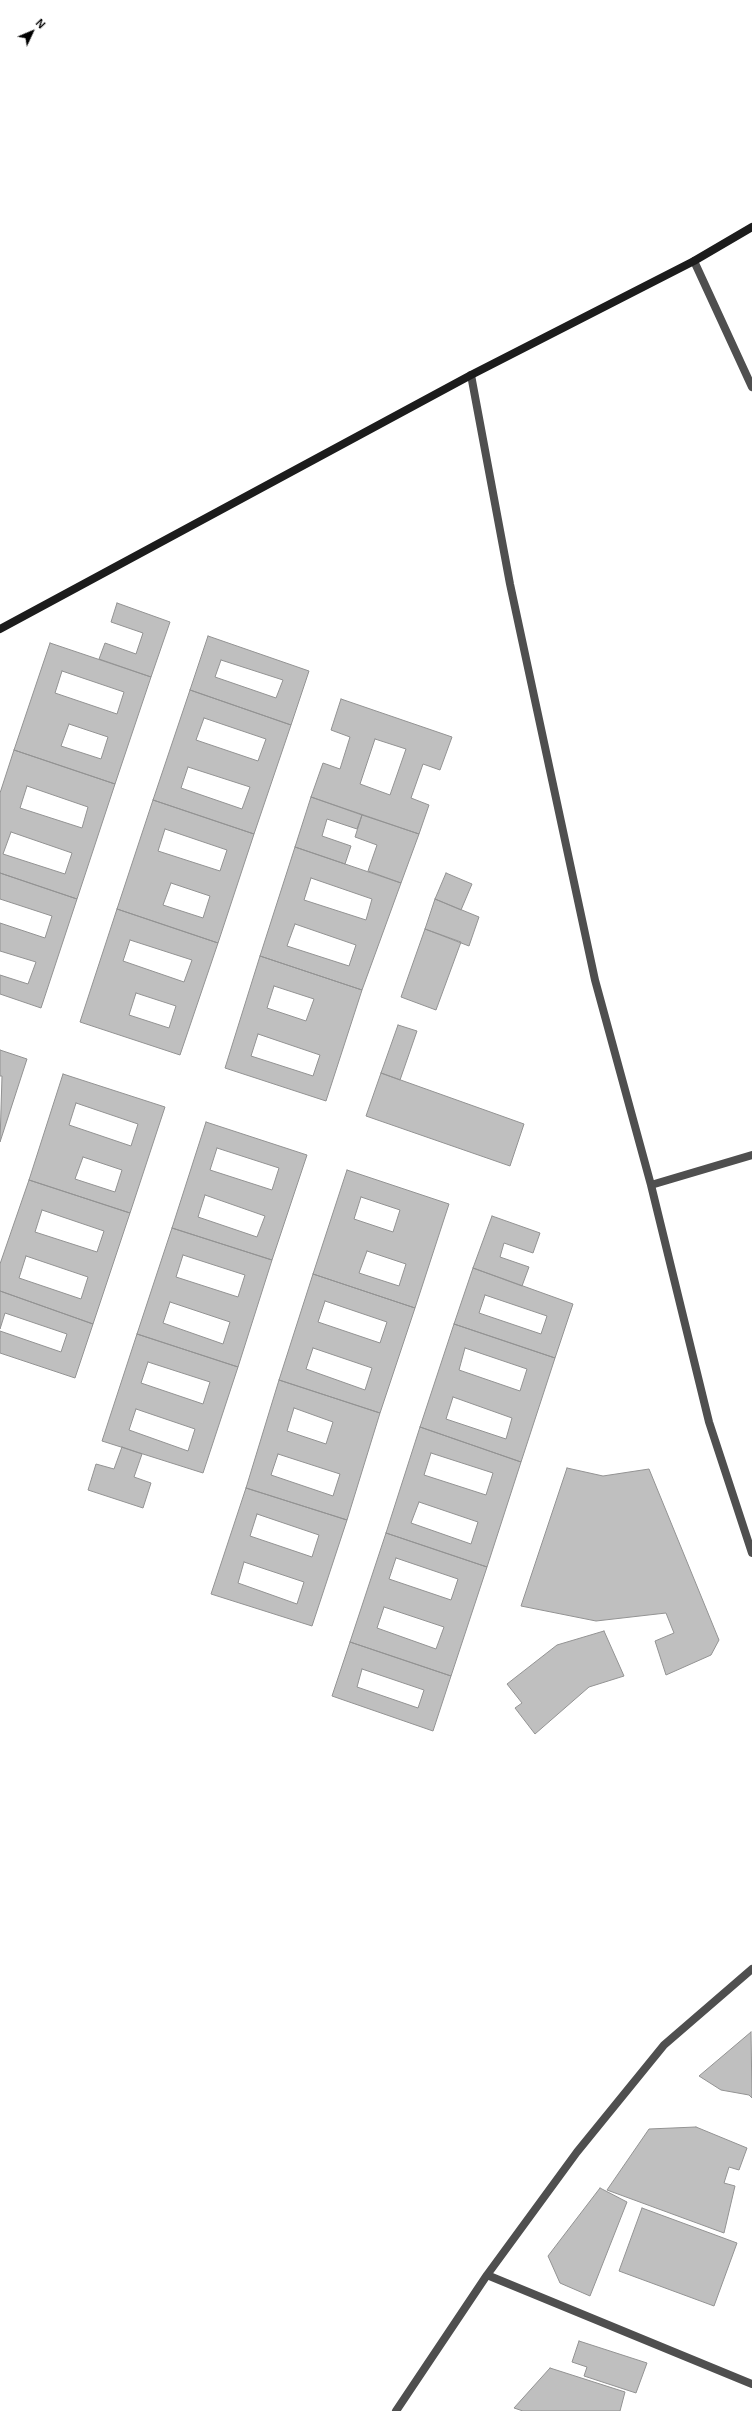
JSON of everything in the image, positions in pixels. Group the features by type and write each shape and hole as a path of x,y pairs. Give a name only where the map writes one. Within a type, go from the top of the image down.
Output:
{"main road":[{"path":"0,629 471,375 694,261 752,228"}],"street":[{"path":"694,261 752,387"},
{"path":"471,375 510,584 595,980 651,1185 709,1422 752,1553"},
{"path":"651,1185 752,1155"},
{"path":"396,2411 487,2275 577,2152 664,2045 752,1969"},
{"path":"487,2275 752,2384"}],"building":[{"path":"117,603 170,622 151,677 99,659 105,643 136,654 143,633 111,622"},
{"path":"208,636 309,671 291,725 190,690","holes":["221,660 283,680 276,698 215,677"]},
{"path":"50,643 151,677 115,784 14,750","holes":["62,671 124,692 117,714 55,693","69,724 108,737 101,759 61,746"]},
{"path":"190,690 291,725 254,834 153,800","holes":["204,718 266,739 258,761 196,740","188,767 250,787 242,809 181,788"]},
{"path":"341,699 452,737 440,770 423,764 411,798 429,805 419,834 311,797 323,763 340,769 350,737 331,730","holes":["375,739 406,749 390,795 360,784"]},
{"path":"14,750 115,784 77,899 0,873 0,793","holes":["27,786 88,807 82,828 20,808","11,832 72,853 65,874 3,854"]},
{"path":"311,797 362,815 357,829 327,819 322,836 351,846 345,864 295,847"},
{"path":"153,800 254,834 218,943 117,909","holes":["165,829 227,850 220,871 158,851","171,883 210,896 203,918 163,905"]},
{"path":"362,815 419,834 401,883 368,871 377,845 355,837"},
{"path":"295,847 401,883 362,990 260,956","holes":["311,878 372,899 366,920 304,900","295,924 356,945 349,966 287,946"]},
{"path":"0,873 77,899 41,1008 0,994 0,975 28,984 36,962 0,951 0,923 45,938 52,916 0,899"},
{"path":"446,873 472,884 461,910 435,899"},
{"path":"435,899 479,917 469,946 425,929"},
{"path":"117,909 218,943 180,1055 80,1022","holes":["130,940 192,960 184,982 123,961","136,993 176,1006 169,1028 129,1015"]},
{"path":"425,929 461,942 436,1010 401,997"},
{"path":"260,956 362,990 326,1101 225,1068","holes":["274,986 314,999 306,1021 267,1008","258,1034 320,1055 313,1076 251,1056"]},
{"path":"398,1025 417,1031 400,1080 381,1073"},
{"path":"0,1050 27,1059 0,1142 2,1076 0,1076"},
{"path":"381,1073 524,1124 510,1166 366,1116"},
{"path":"63,1074 165,1107 130,1213 29,1180","holes":["76,1103 138,1124 131,1146 69,1125","83,1157 122,1170 115,1192 75,1179"]},
{"path":"206,1122 307,1155 272,1260 172,1228","holes":["217,1148 279,1168 272,1190 210,1170","205,1195 265,1216 257,1237 198,1217"]},
{"path":"347,1170 449,1204 415,1308 313,1274","holes":["361,1197 400,1210 393,1232 354,1219","367,1251 406,1264 399,1286 359,1273"]},
{"path":"29,1180 130,1213 93,1324 0,1291 0,1264","holes":["42,1210 104,1231 97,1252 35,1232","26,1256 88,1277 81,1299 19,1278"]},
{"path":"492,1216 540,1233 533,1253 504,1243 500,1257 529,1267 522,1286 473,1268"},
{"path":"172,1228 272,1260 238,1367 137,1334","holes":["183,1255 245,1275 238,1297 176,1277","170,1302 230,1322 223,1344 163,1323"]},
{"path":"473,1268 573,1304 555,1358 454,1324","holes":["485,1295 547,1316 541,1334 479,1313"]},
{"path":"313,1274 415,1308 380,1413 279,1380","holes":["325,1301 387,1322 380,1343 318,1322","313,1348 372,1368 365,1390 306,1369"]},
{"path":"0,1291 93,1324 75,1378 0,1353 0,1331 61,1352 67,1334 5,1313 0,1329"},
{"path":"454,1324 555,1358 521,1462 420,1427","holes":["465,1348 527,1369 520,1391 459,1370","453,1397 512,1418 506,1439 446,1419"]},
{"path":"137,1334 238,1367 203,1473 102,1441","holes":["148,1362 210,1382 203,1404 141,1383","136,1409 195,1429 188,1451 129,1430"]},
{"path":"279,1380 380,1413 347,1520 246,1488","holes":["294,1408 333,1422 326,1444 287,1431","278,1454 340,1474 333,1496 271,1475"]},
{"path":"420,1427 521,1462 487,1567 386,1533","holes":["431,1453 493,1473 486,1495 424,1475","419,1502 478,1522 471,1544 411,1523"]},
{"path":"122,1447 142,1454 134,1477 151,1483 143,1508 88,1490 96,1464 114,1469"},
{"path":"567,1468 603,1476 649,1469 719,1640 711,1655 666,1675 655,1641 674,1633 666,1613 596,1621 521,1606"},
{"path":"246,1488 347,1520 312,1626 211,1594","holes":["257,1514 319,1535 312,1557 250,1536","244,1562 304,1582 297,1604 238,1583"]},
{"path":"386,1533 487,1567 451,1676 350,1642","holes":["396,1558 458,1579 451,1600 389,1579","384,1607 444,1627 436,1649 377,1628"]},
{"path":"604,1631 624,1676 589,1687 535,1734 515,1708 522,1703 507,1684 557,1645"},
{"path":"350,1642 451,1676 433,1731 332,1696","holes":["362,1669 424,1690 418,1708 357,1687"]},
{"path":"751,2032 752,2098 749,2095 721,2090 699,2076"},
{"path":"696,2127 747,2148 739,2170 729,2167 724,2183 735,2186 724,2233 607,2190 649,2129"},
{"path":"600,2188 627,2202 590,2296 560,2283 548,2256"},
{"path":"642,2208 737,2243 714,2306 619,2271"},
{"path":"579,2341 647,2363 636,2393 584,2376 587,2367 572,2362"},
{"path":"550,2368 625,2392 620,2411 523,2411 514,2408"}]}
